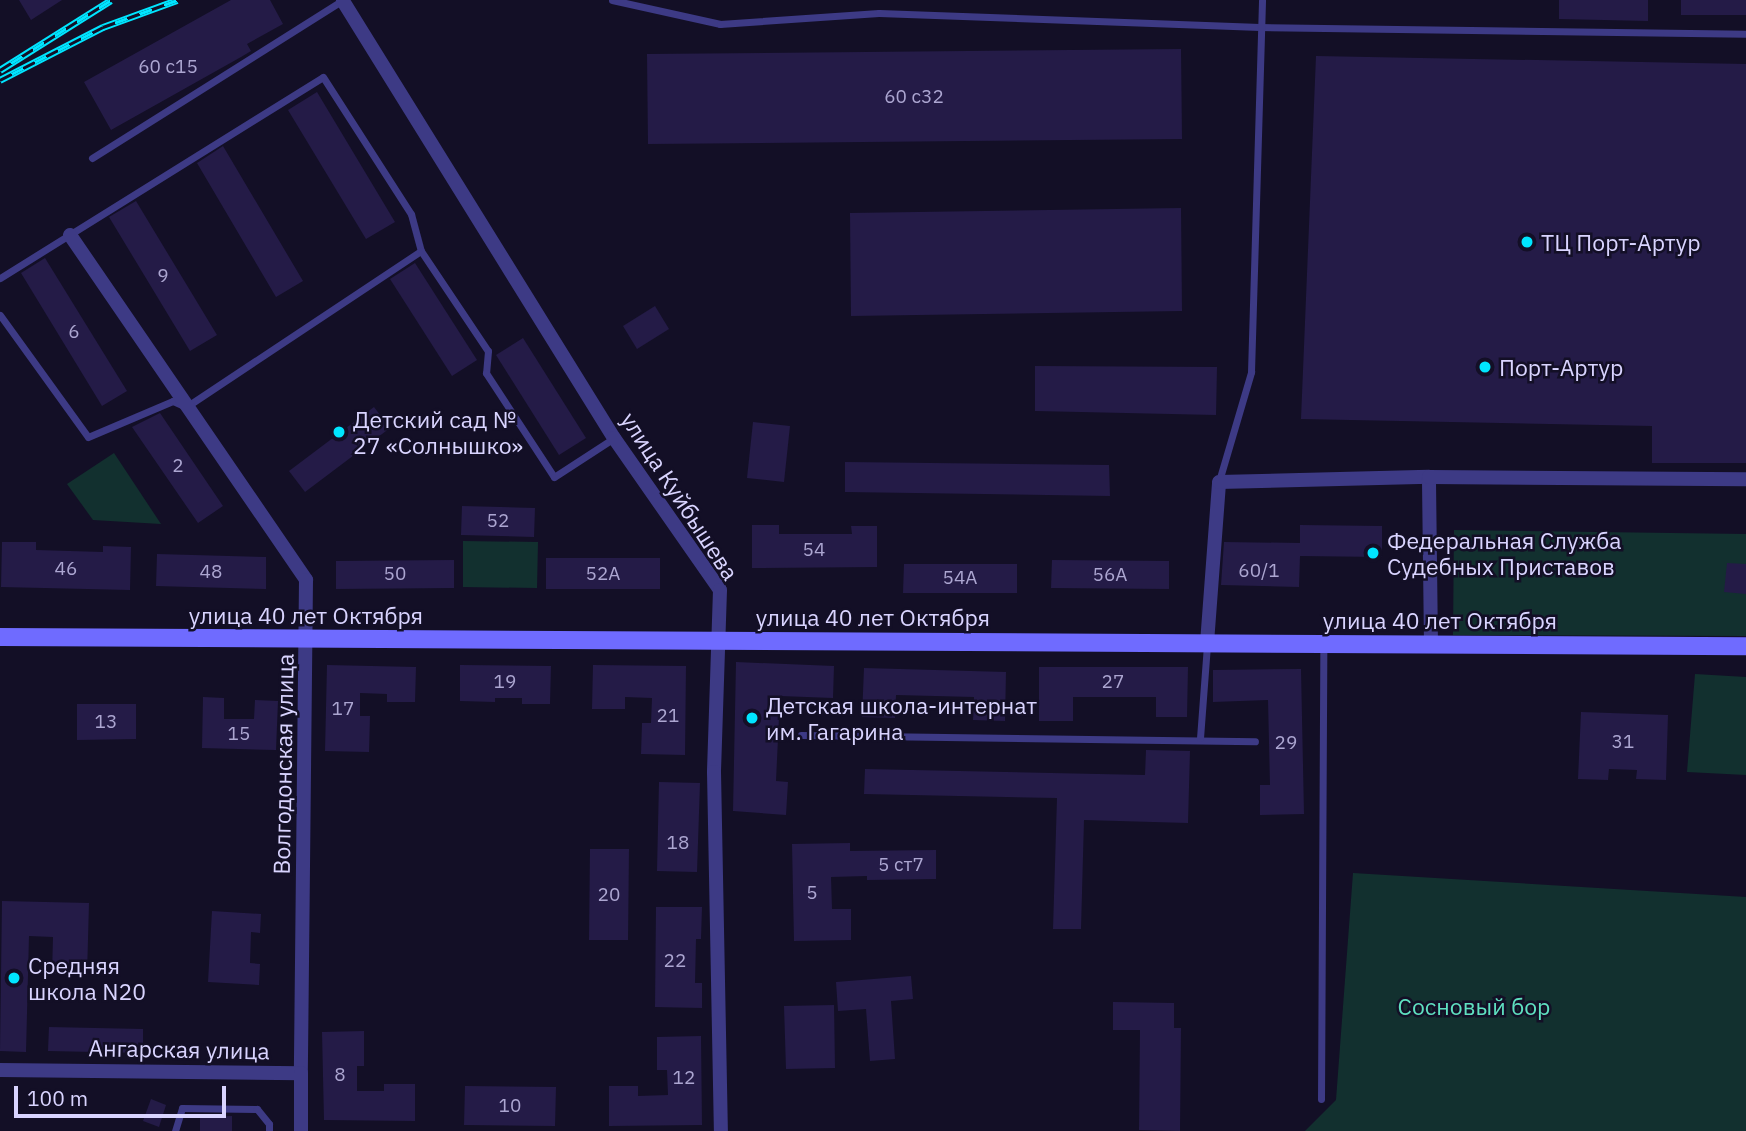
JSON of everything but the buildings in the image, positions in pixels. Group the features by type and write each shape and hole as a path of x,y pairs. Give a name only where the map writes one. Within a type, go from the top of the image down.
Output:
{"main road":[{"name":"улица 40 лет Октября","path":"0,637 1746,646"}],"street":[{"name":"улица Куйбышева","path":"343,0 614,438 720,590 714,772 721,1131"},
{"name":"Волгодонская улица","path":"71,235 306,580 301,1073"},
{"path":"1429,477 1431,645"},
{"path":"1208,643 1219,482 1429,477 1746,479"},
{"name":"Ангарская улица","path":"0,1070 301,1073 301,1131"}],"lane":[{"path":"92,159 343,0"},
{"path":"612,0 720,24 879,13 1261,27 1746,34"},
{"path":"1219,482 1251,372 1262,0"},
{"path":"0,278 323,77 411,214 421,251 488,351 486,373 554,477 614,438"},
{"path":"0,315 88,437 173,401 186,407 421,251"},
{"path":"1200,738 1208,643"},
{"path":"1321,1099 1323,644"},
{"path":"802,735 1200,738 1255,741"},
{"path":"175,1131 183,1108 257,1110 269,1124 269,1131"}],"green space":[{"path":"114,453 161,524 93,520 67,484"},
{"path":"1454,530 1746,534 1746,636 1453,635"},
{"path":"463,541 538,542 537,588 463,587"},
{"path":"1695,674 1746,677 1746,775 1687,772"},
{"name":"Сосновый бор","path":"1353,873 1746,897 1746,1131 1305,1131 1336,1100"}],"railway":[{"path":"0,70 111,0"},
{"path":"0,80 103,27 177,0"}],"place":[{"name":"ТЦ Порт-Артур","path":"1527,242"},
{"name":"Порт-Артур","path":"1485,367"},
{"name":"Детский сад № 27 «Солнышко»","path":"339,432"},
{"name":"Федеральная Служба Судебных Приставов","path":"1373,553"},
{"name":"Детская школа-интернат им. Гагарина","path":"752,718"},
{"name":"Средняя школа N20","path":"14,978"}]}
